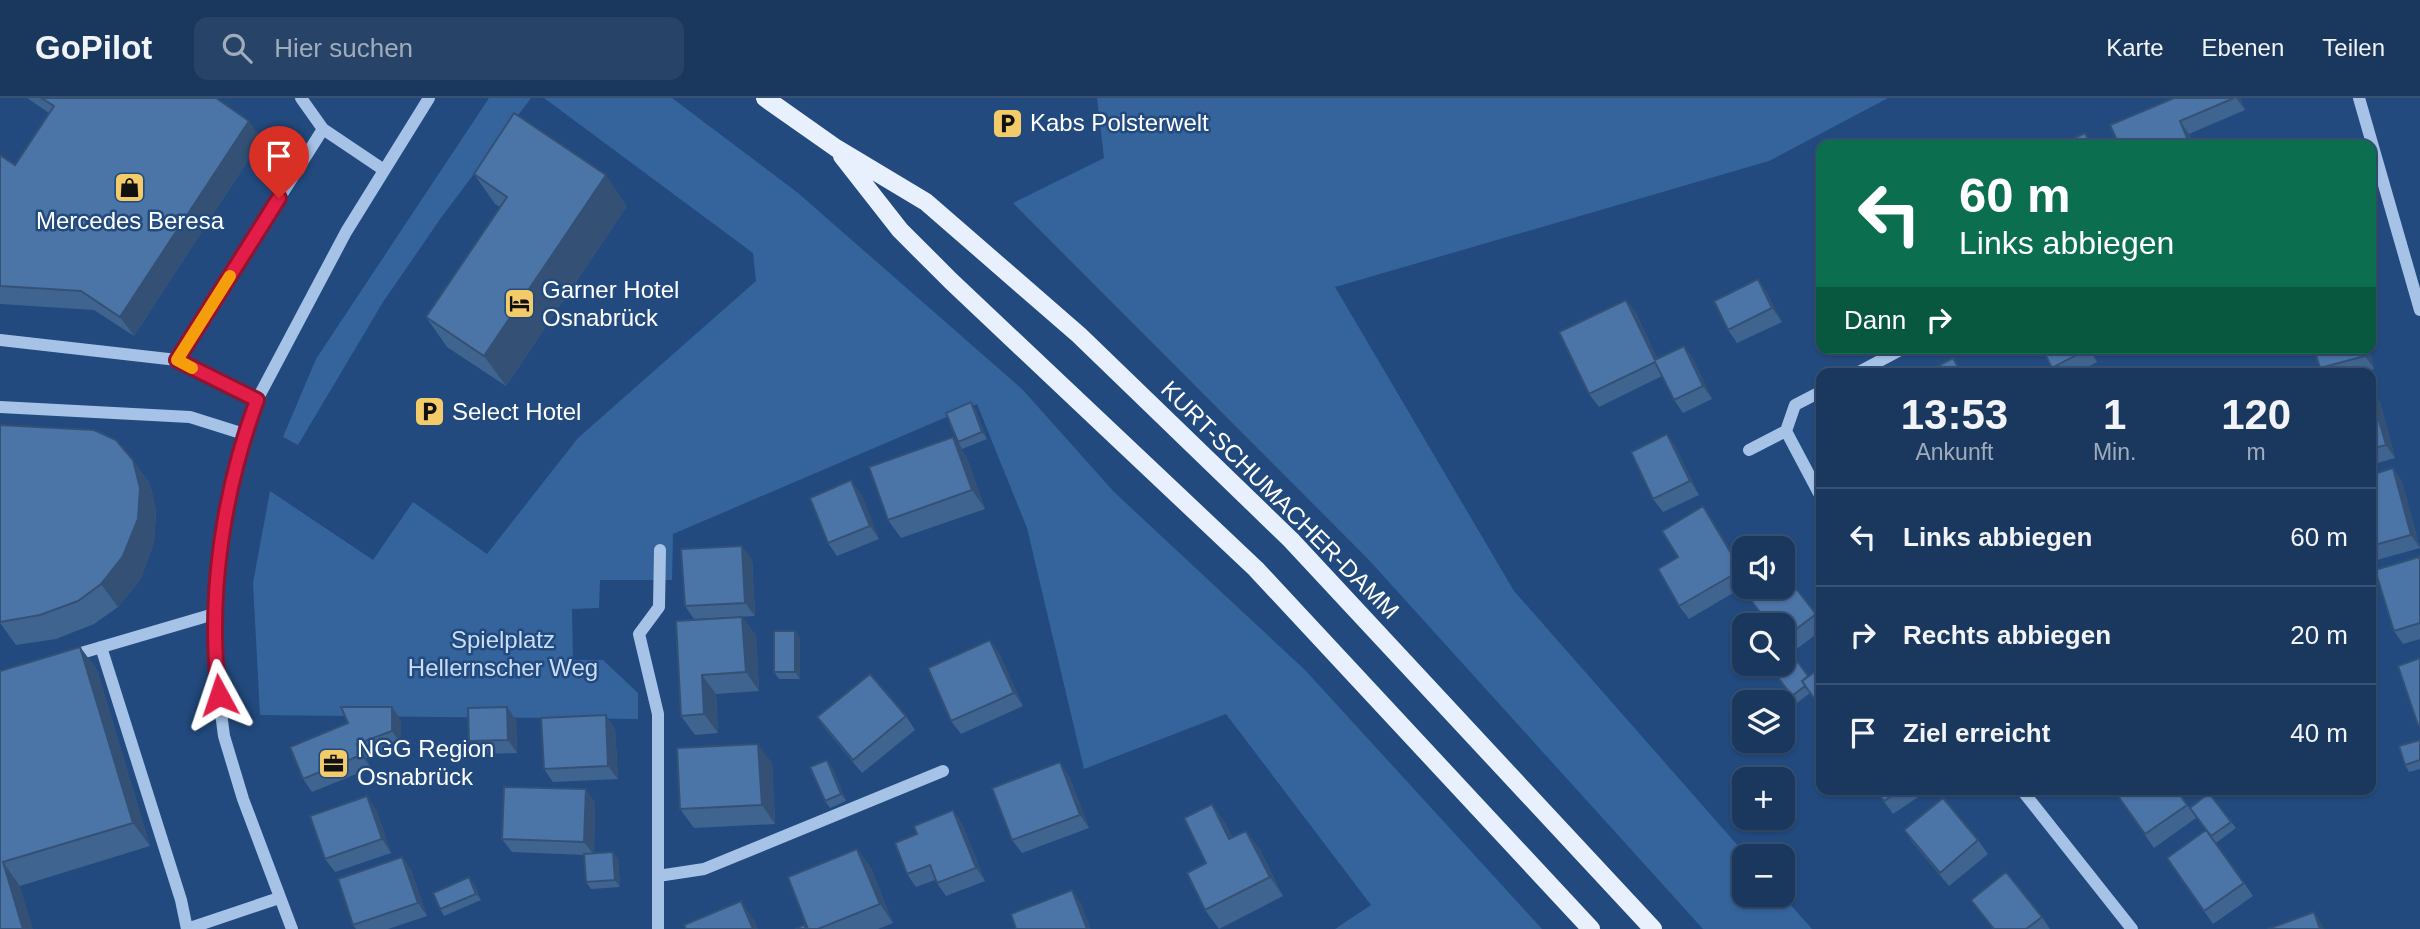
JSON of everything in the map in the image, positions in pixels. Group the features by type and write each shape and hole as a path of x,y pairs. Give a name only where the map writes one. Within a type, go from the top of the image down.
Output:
{"main road":[{"name":"KURT-SCHUMACHER-DAMM","path":"765,98 836,148 926,202 1079,335 1291,540 1653,929"},
{"name":"KURT-SCHUMACHER-DAMM","path":"836,148 900,230 1256,569 1591,929"}],"street":[{"path":"301,98 323,129 384,170"},
{"path":"292,929 243,799 224,736 216,674 214,614 220,545 244,434 257,400 306,303 429,98"},
{"path":"2359,98 2370,140"},
{"path":"177,360 323,129"},
{"path":"2376,161 2420,310"},
{"path":"0,340 177,360 257,400"},
{"path":"1866,368 1893,354"},
{"path":"1749,450 1786,431 1795,405 1816,394"},
{"path":"0,407 190,417 244,434"},
{"path":"1786,431 1816,488"},
{"path":"658,929 658,714 639,634 659,607 660,550"},
{"path":"63,659 214,614"},
{"path":"101,648 181,900 187,929 279,898"},
{"path":"658,876 704,869 943,771"},
{"path":"2026,795 2133,929"}],"green space":[{"path":"489,98 531,98 443,215 383,302 298,445 283,437 316,359"},
{"name":"Spielplatz Hellernscher Weg","path":"544,98 672,98 798,193 1023,390 1114,492 1305,670 1542,929 1335,929 1371,905 1226,714 1084,769 1027,528 977,404 673,534 672,580 600,580 599,608 572,609 573,660 603,660 638,693 638,719 260,715 253,583 270,491 373,560 413,502 487,554 578,438 756,281 753,253"},
{"path":"1097,98 1888,98 1769,161 1335,287 1514,591 1736,844 1732,844 1732,907 1793,907 1812,929 1703,929 1369,560 1013,203 1104,158"}],"building":[{"path":"41,98 216,98 249,121 120,317 81,291 0,286 0,155 15,165 54,106"},
{"path":"2174,98 2234,98 2180,121 2188,140 2117,140 2110,125"},
{"path":"514,113 606,175 484,356 426,317 507,197 474,174"},
{"path":"2085,133 2088,140 2070,140"},
{"path":"1758,279 1772,308 1728,330 1714,301"},
{"path":"1626,300 1655,360 1684,346 1703,386 1674,400 1655,362 1589,394 1559,332"},
{"path":"2045,354 2079,354 2052,368"},
{"path":"2316,354 2364,354 2365,356 2320,368"},
{"path":"1953,358 1958,368 1934,368"},
{"path":"971,402 982,432 958,442 946,413"},
{"path":"2376,410 2386,445 2376,448"},
{"path":"0,425 94,430 116,440 133,460 140,488 138,519 123,556 101,584 78,601 40,615 0,622"},
{"path":"1667,434 1690,481 1653,499 1631,452"},
{"path":"953,437 972,490 888,520 869,467"},
{"path":"2393,468 2411,535 2376,545 2376,473"},
{"path":"851,480 870,526 828,543 810,498"},
{"path":"1703,506 1732,555 1732,575 1679,606 1658,569 1678,557 1662,531"},
{"path":"742,546 745,603 685,606 681,549"},
{"path":"2419,557 2420,623 2394,631 2376,570"},
{"path":"1795,587 1816,614 1795,630 1795,613 1761,613 1750,599 1795,599"},
{"path":"742,617 746,672 702,675 704,714 681,716 676,621"},
{"path":"774,631 795,631 795,672 774,672"},
{"path":"990,640 1014,693 951,721 928,668"},
{"path":"80,647 133,823 3,862 23,929 0,929 0,671"},
{"path":"1795,658 1808,676 1802,681 1805,686 1795,694 1795,690 1787,690 1777,676 1795,676"},
{"path":"2420,658 2420,725 2418,725 2398,666"},
{"path":"1816,671 1816,701 1802,681"},
{"path":"870,674 906,716 853,760 817,717"},
{"path":"341,707 392,707 392,731 357,744 361,755 303,779 290,747 348,723"},
{"path":"507,707 508,740 469,741 468,708"},
{"path":"606,715 608,766 544,769 541,718"},
{"path":"2420,740 2420,760 2405,765 2399,746"},
{"path":"758,744 762,805 680,809 677,748"},
{"path":"827,760 841,794 825,801 810,767"},
{"path":"1060,762 1080,815 1012,840 992,788"},
{"path":"504,787 586,789 584,842 502,839"},
{"path":"1880,795 1892,795 1884,801"},
{"path":"2117,795 2180,795 2187,805 2145,834"},
{"path":"2206,795 2211,795 2231,822 2211,836 2190,808"},
{"path":"367,796 382,839 325,859 310,816"},
{"path":"1943,798 1978,840 1940,873 1904,830"},
{"path":"1212,804 1229,839 1246,831 1270,877 1205,910 1187,873 1206,863 1184,818"},
{"path":"953,810 976,868 937,883 930,865 907,874 895,843 917,834 914,826"},
{"path":"2206,830 2244,883 2204,911 2167,858"},
{"path":"857,849 880,904 818,929 808,929 788,877"},
{"path":"613,852 615,880 586,882 584,854"},
{"path":"402,857 418,903 353,925 338,879"},
{"path":"2006,872 2042,917 2026,929 1994,929 1971,900"},
{"path":"469,877 476,894 440,909 433,893"},
{"path":"1072,890 1087,929 1016,929 1011,914"},
{"path":"741,901 753,929 686,929 684,925"},
{"path":"2314,912 2320,929 2268,929"}],"slow traffic":[{"path":"192,368 177,360 230,276"}],"place":[{"name":"Kabs Polsterwelt","path":"1007,123"},
{"name":"Mercedes Beresa","path":"130,187"},
{"name":"Garner Hotel Osnabrück","path":"519,304"},
{"name":"Select Hotel","path":"429,412"},
{"name":"NGG Region Osnabrück","path":"334,763"}],"route":[{"path":"219,695 214,614 220,545 244,434 257,400 177,360 279,198"}]}
